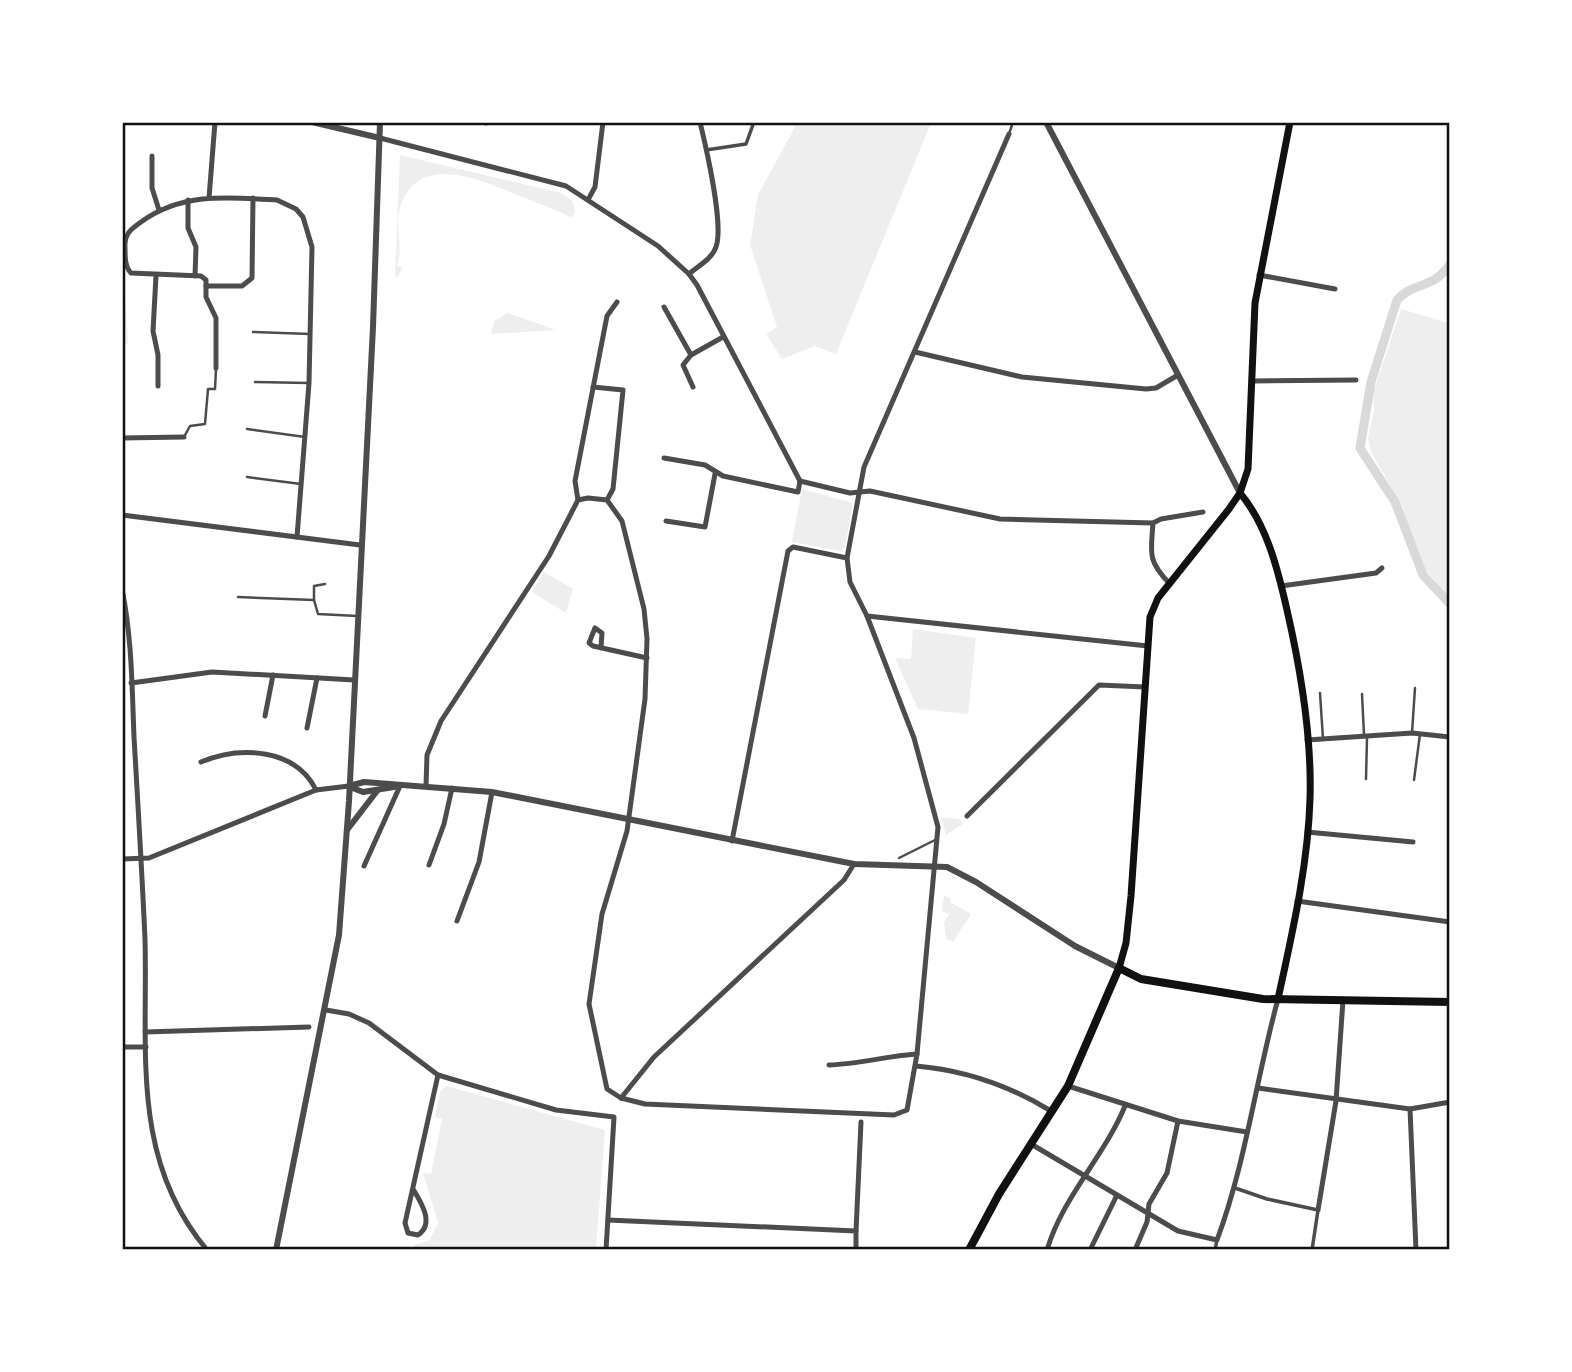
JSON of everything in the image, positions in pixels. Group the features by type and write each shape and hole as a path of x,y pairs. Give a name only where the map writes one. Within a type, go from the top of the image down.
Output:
{"main road":[{"path":"969,1250 999,1194 1068,1086 1119,968 1128,921 1153,606 1240,493 1250,463 1254,321 1259,275 1290,122"},
{"path":"1240,493 1253,509 1263,531 1282,586 1298,662 1307,740 1310,799 1307,832 1278,999"},
{"path":"1119,968 1150,981 1278,999 1450,1002"}],"street":[{"path":"209,198 215,122"},
{"path":"312,122 522,172 566,186 589,198 658,246 689,274 800,481 797,492 715,474 705,465 664,458"},
{"path":"276,1250 326,1010 339,934 349,786 380,122"},
{"path":"589,198 595,187 603,122"},
{"path":"689,274 713,253 718,240 700,122"},
{"path":"706,150 746,144 754,122"},
{"path":"1046,122 1240,493"},
{"path":"578,500 607,500 618,512 643,609 647,658 645,699 628,821 602,914 589,1004 605,1083 612,1093 621,1098 645,1104 901,1114 910,1104 916,1066 939,838 936,814 914,738 867,617 848,576 847,558 864,467 1009,134"},
{"path":"152,156 152,188 159,210"},
{"path":"206,286 242,286 252,278 253,198"},
{"path":"216,368 216,318 206,297 206,280 195,276 139,276 128,271 124,245 131,229 159,210 188,200 253,198 288,204 303,217 309,229 312,247 309,383 297,537"},
{"path":"188,200 188,228 196,247 195,276"},
{"path":"122,224 131,229"},
{"path":"1259,275 1335,289"},
{"path":"156,276 153,331 158,355 158,386"},
{"path":"426,786 427,755 440,721 549,556 578,500 575,481 593,387 607,316 617,302"},
{"path":"664,307 691,355"},
{"path":"693,387 683,365 691,355 723,337"},
{"path":"915,352 1022,377 1146,389 1156,388 1178,376"},
{"path":"1252,382 1356,380"},
{"path":"593,387 623,390 613,489 607,500"},
{"path":"122,438 184,437"},
{"path":"666,521 705,527 715,474"},
{"path":"800,481 858,492 870,491 1013,520 1153,523 1161,519 1203,512"},
{"path":"122,515 360,545"},
{"path":"1153,523 1151,558 1154,566 1169,583"},
{"path":"732,841 788,551 793,548 847,558"},
{"path":"1282,586 1376,573 1382,568"},
{"path":"123,592 141,859 149,1111 158,1157 172,1199 207,1250"},
{"path":"867,617 1148,646"},
{"path":"601,648 647,658"},
{"path":"131,683 212,672 354,680"},
{"path":"265,716 273,675"},
{"path":"307,728 317,678"},
{"path":"967,816 1099,685 1145,687"},
{"path":"1307,740 1412,733 1450,737"},
{"path":"201,762 243,753 277,756 302,769 316,790"},
{"path":"122,859 141,859 316,790 364,782 452,787 492,792 853,864 936,865 954,870 1075,946 1119,968"},
{"path":"349,786 363,792 400,786"},
{"path":"364,866 400,786"},
{"path":"429,865 444,824 452,787"},
{"path":"346,832 377,791"},
{"path":"457,921 479,862 492,792"},
{"path":"1307,832 1413,842"},
{"path":"621,1098 654,1057 844,880 853,864"},
{"path":"1297,901 1450,922"},
{"path":"1215,1250 1235,1188 1278,999"},
{"path":"1313,1248 1335,1101 1343,1000"},
{"path":"326,1010 349,1014 369,1023 438,1075 556,1111 614,1117 606,1250"},
{"path":"145,1032 309,1027"},
{"path":"122,1046 146,1047"},
{"path":"829,1065 862,1064 883,1056 917,1054"},
{"path":"916,1066 963,1073 1020,1094 1051,1111"},
{"path":"413,1189 426,1220 426,1226 418,1235 405,1229 413,1189 438,1075"},
{"path":"1068,1086 1178,1121 1247,1132"},
{"path":"1258,1088 1335,1101 1410,1109 1449,1105"},
{"path":"1046,1250 1054,1228 1083,1175 1115,1131 1125,1106"},
{"path":"1410,1109 1416,1250"},
{"path":"1135,1250 1149,1204 1167,1173 1178,1121"},
{"path":"856,1250 861,1122"},
{"path":"1031,1144 1178,1231 1217,1240"},
{"path":"1235,1188 1267,1199 1318,1210"},
{"path":"1090,1250 1117,1195"},
{"path":"608,1220 856,1231"}],"lane":[{"path":"1009,134 1013,122"},
{"path":"253,332 310,334"},
{"path":"184,437 190,426 205,424 208,389 215,389 216,368"},
{"path":"255,382 309,383"},
{"path":"247,429 305,437"},
{"path":"247,477 301,484"},
{"path":"326,584 314,586 318,614 357,617"},
{"path":"237,597 314,600"},
{"path":"1412,733 1415,688"},
{"path":"1320,693 1324,739"},
{"path":"1362,694 1366,779"},
{"path":"1414,780 1420,734"},
{"path":"899,858 939,838"}],"shaded area":[{"path":"797,123 931,123 836,354 815,346 782,359 766,334 777,327 750,245 758,195"},
{"path":"400,155 561,193 572,200 575,211 572,218 469,177 452,174 421,179 409,190 398,214 400,250 397,265 402,268 398,277 395,277"},
{"path":"123,262 128,344 122,344"},
{"path":"1401,309 1449,323 1449,597 1425,569 1412,542 1403,508 1371,452 1368,438 1374,411 1373,393"},
{"path":"508,313 556,330 491,334 494,321"},
{"path":"802,489 853,503 845,547 840,551 792,542"},
{"path":"544,572 573,589 566,613 532,592"},
{"path":"913,629 976,638 968,714 918,709 895,658 911,659"},
{"path":"941,817 960,819 963,824 946,835"},
{"path":"944,895 951,899 950,902 971,914 953,942 946,939 944,923 949,914 942,911"},
{"path":"446,1086 605,1130 596,1249 413,1249 414,1245 430,1240 438,1223 423,1173 431,1174 442,1119 435,1117 440,1091"}],"waterway":[{"path":"1450,264 1437,278 1410,290 1397,300 1371,382 1360,448 1395,502 1423,575 1450,604"}]}
